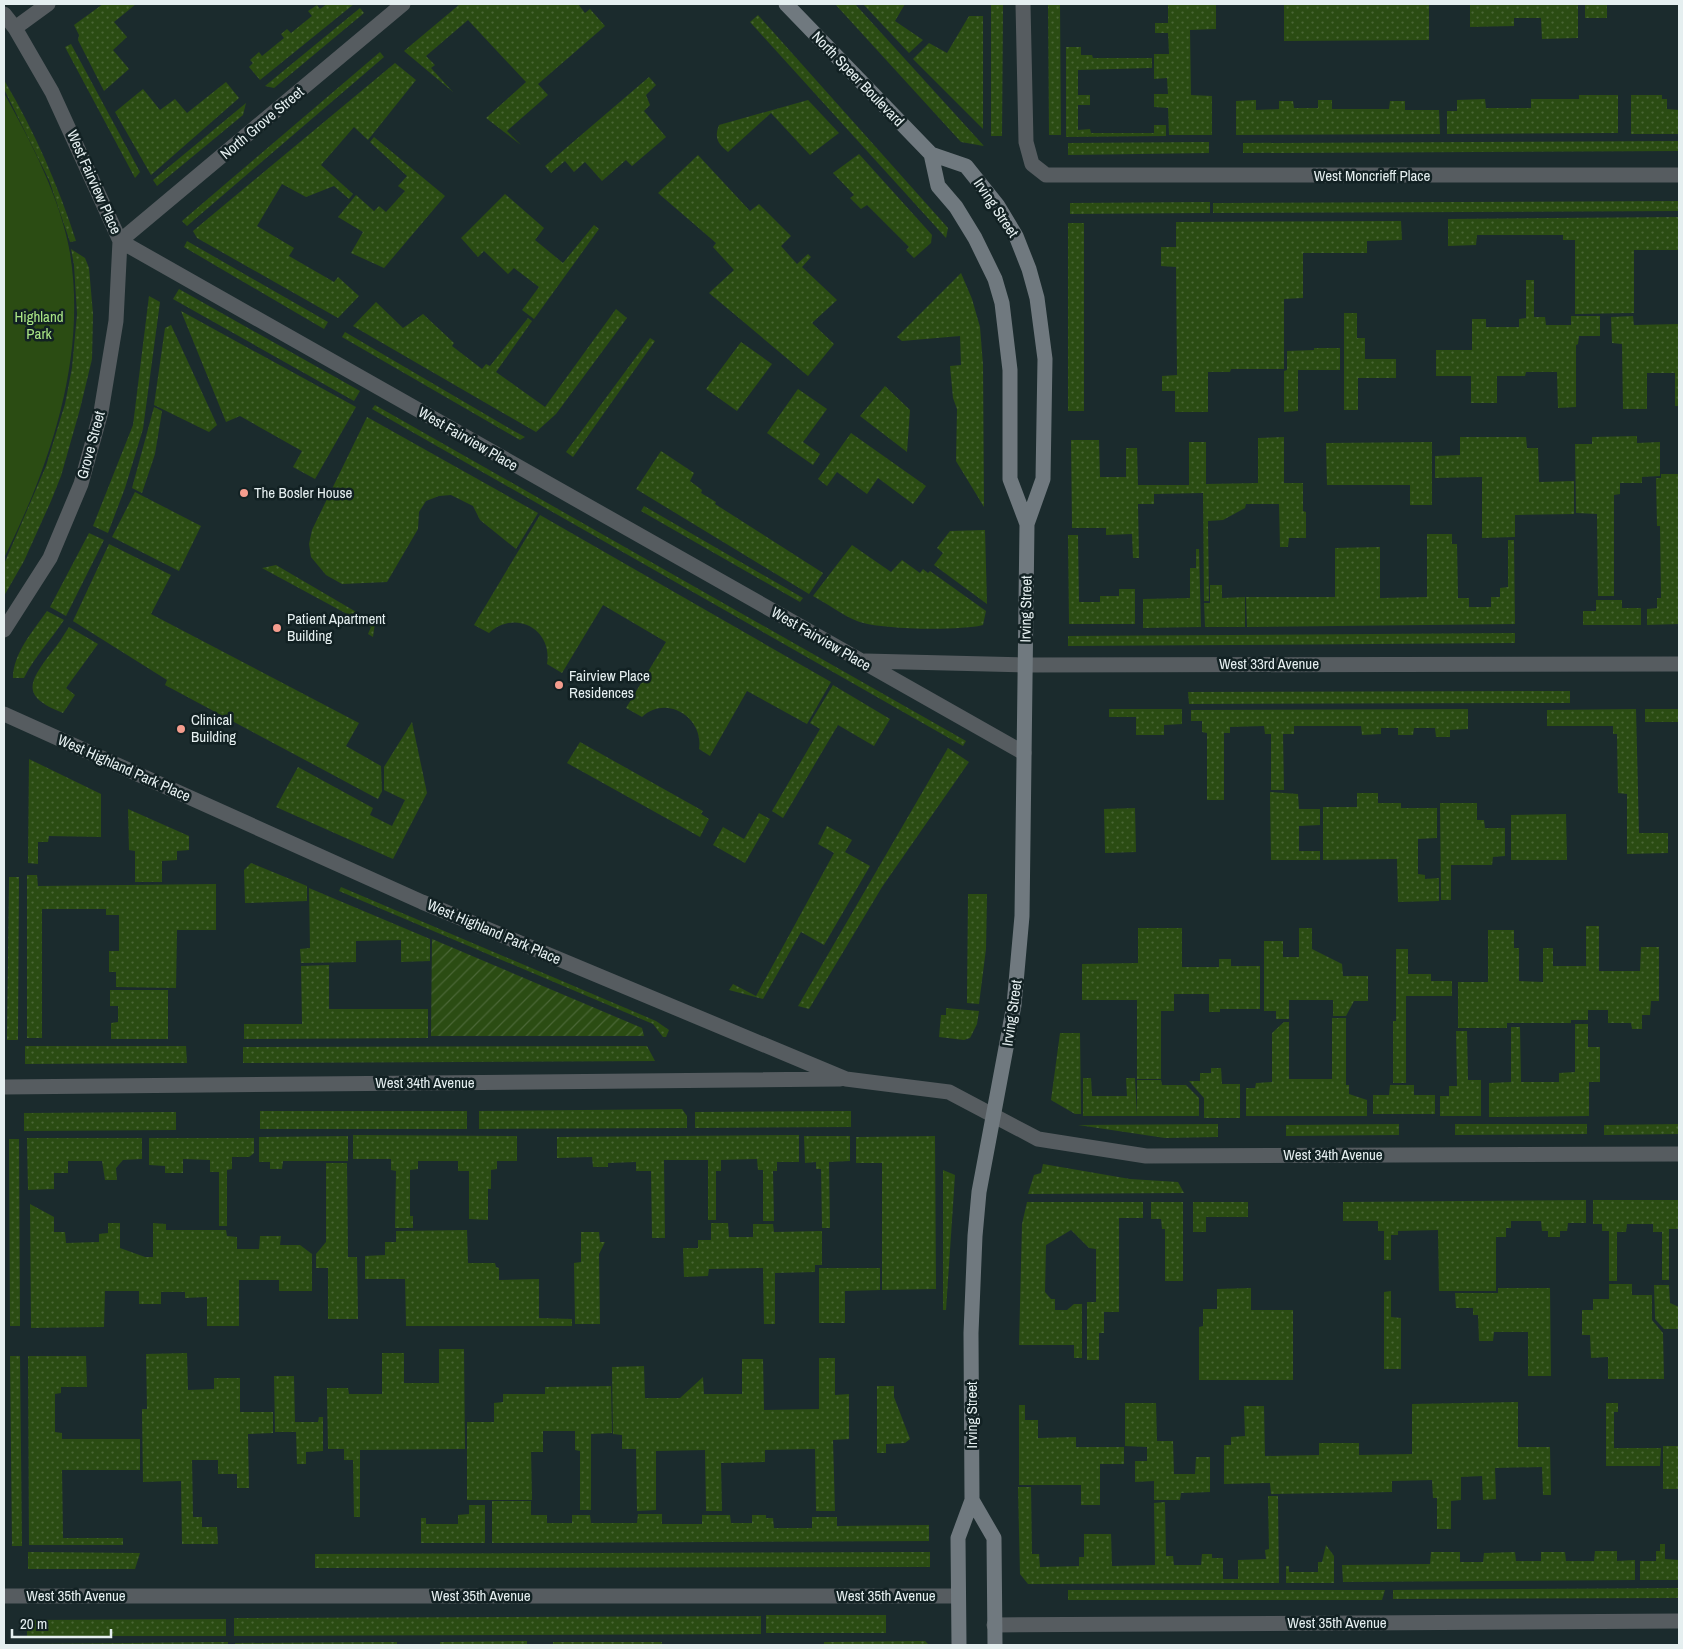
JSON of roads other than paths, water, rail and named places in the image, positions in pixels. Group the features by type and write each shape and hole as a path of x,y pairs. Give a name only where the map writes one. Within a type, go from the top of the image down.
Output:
{"main road":[{"name":"North Speer Boulevard","path":"786,4 931,154"},
{"name":"Irving Street","path":"931,154 938,186 956,207 975,238 995,279 1002,303 1010,370 1010,479 1026,524 1022,916 1019,966 1008,1048 979,1192 974,1244 971,1334 972,1500 958,1538 959,1645"},
{"name":"Irving Street","path":"931,154 966,166 983,186 1016,236 1030,269 1042,324 1045,359 1044,479 1026,524"},
{"name":"Irving Street","path":"972,1500 994,1538 995,1645"}],"street":[{"path":"16,28 48,4"},
{"name":"North Grove Street","path":"120,241 403,4"},
{"name":"West Moncrieff Place","path":"1023,4 1027,152 1032,164 1038,170 1052,177 1679,175"},
{"name":"West Fairview Place","path":"4,14 16,28 60,108 120,241 1024,753"},
{"name":"Grove Street","path":"4,630 50,558 81,484 101,412 116,321 120,241"},
{"name":"West 33rd Avenue","path":"859,660 904,664 1025,665 1679,664"},
{"name":"West Highland Park Place","path":"4,714 422,902 846,1079 949,1092 994,1115"},
{"name":"West 34th Avenue","path":"4,1087 846,1079"},
{"name":"West 34th Avenue","path":"994,1115 1038,1139 1146,1156 1679,1154"},
{"name":"West 35th Avenue","path":"4,1596 958,1596"},
{"name":"West 35th Avenue","path":"994,1625 1679,1621"}],"place":[{"name":"The Bosler House","path":"244,493"},
{"name":"Patient Apartment Building","path":"277,628"},
{"name":"Fairview Place Residences","path":"559,685"},
{"name":"Clinical Building","path":"181,729"}],"park label":[{"name":"Highland Park","path":"39,326"}]}
